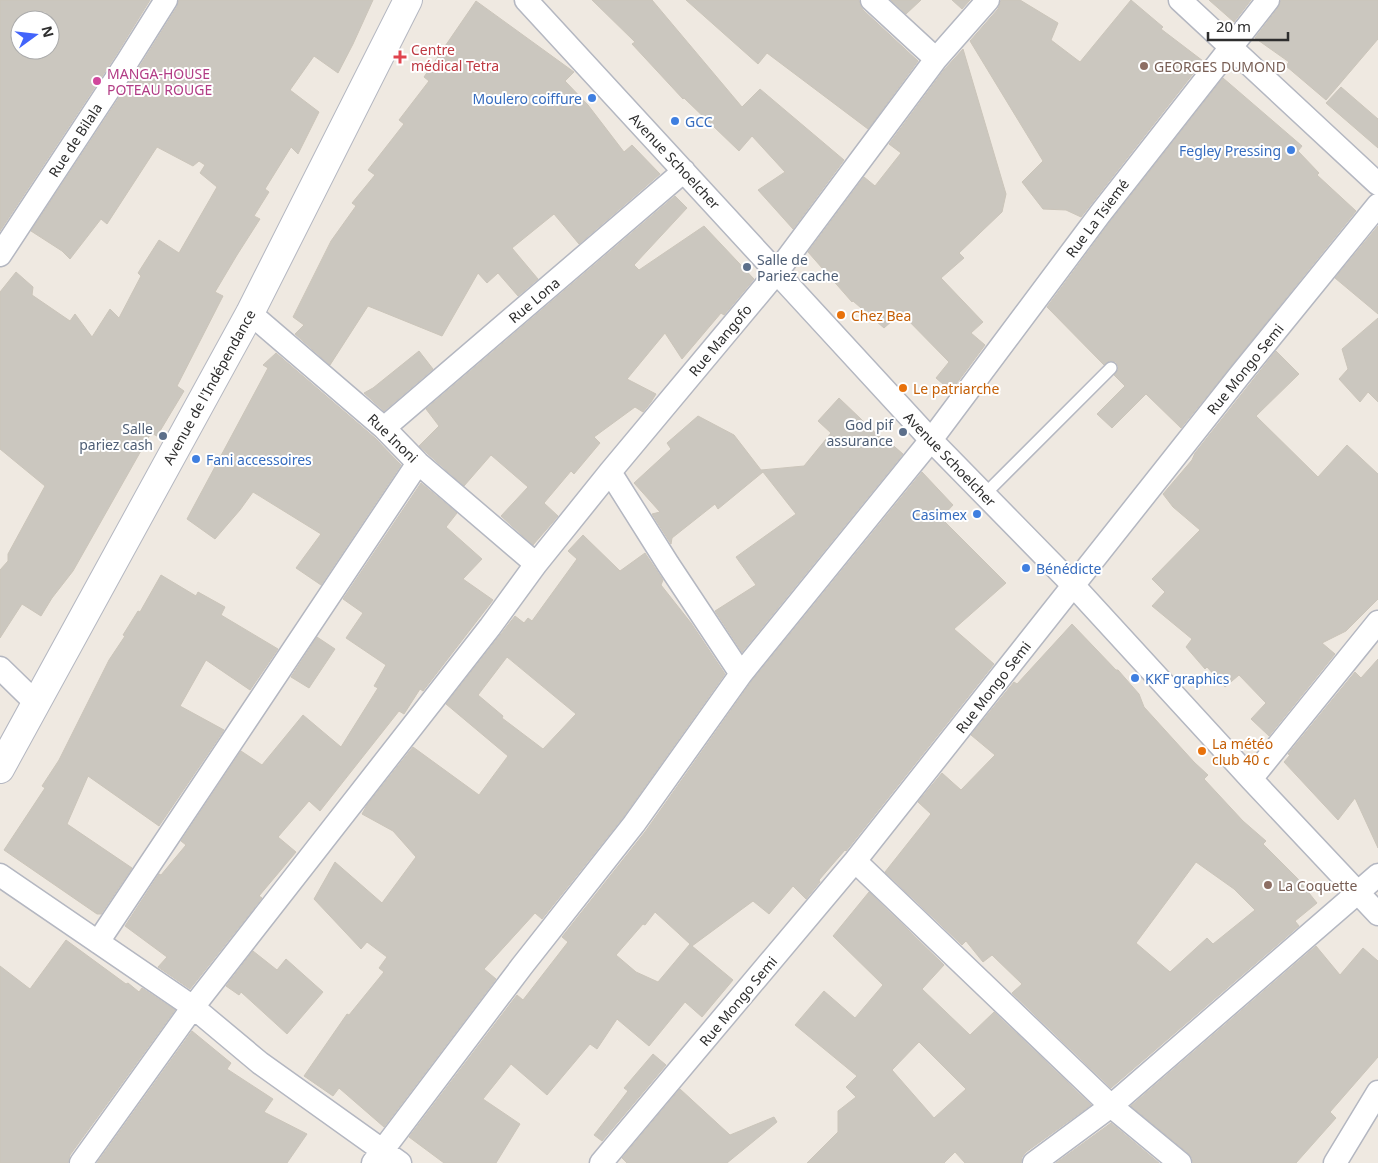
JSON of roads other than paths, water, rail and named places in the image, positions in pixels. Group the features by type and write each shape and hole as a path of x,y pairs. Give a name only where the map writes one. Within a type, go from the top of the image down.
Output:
{"street":[{"name":"Rue de Bilala","path":"0,254 166,0"},
{"name":"Avenue de l'Indépendance","path":"0,769 250,313 408,0"},
{"name":"Avenue Schoelcher","path":"526,0 931,440 1073,585 1251,780 1378,914"},
{"path":"872,0 936,59"},
{"name":"Rue Mangofo","path":"81,1163 193,1007 490,627 536,564 777,272 936,59 988,0"},
{"path":"1180,0 1378,184"},
{"name":"Rue La Tsiemé","path":"385,1159 522,966 634,824 741,674 931,440 1100,214 1268,0"},
{"name":"Rue Lona","path":"384,428 684,171"},
{"name":"Rue Mongo Semi","path":"601,1163 855,862 1232,384 1378,205"},
{"name":"Rue Inoni","path":"250,313 384,428 418,463 536,564"},
{"path":"98,942 418,463"},
{"path":"610,472 741,674"},
{"path":"1251,780 1378,622"},
{"path":"0,668 36,703"},
{"path":"855,862 1111,1106 1180,1163"},
{"path":"0,875 193,1007 260,1063 385,1159"},
{"path":"1034,1163 1111,1106 1378,875"},
{"path":"1334,1163 1378,1092"}],"lane":[{"path":"984,495 1111,368"}],"place":[{"name":"Centre médical Tetra","path":"400,57"},
{"name":"GEORGES DUMOND","path":"1144,66"},
{"name":"MANGA-HOUSE POTEAU ROUGE","path":"97,81"},
{"name":"Moulero coiffure","path":"592,98"},
{"name":"GCC","path":"675,121"},
{"name":"Fegley Pressing","path":"1291,150"},
{"name":"Salle de Pariez cache","path":"747,267"},
{"name":"Chez Bea","path":"841,315"},
{"name":"Le patriarche","path":"903,388"},
{"name":"God pif assurance","path":"903,432"},
{"name":"Salle pariez cash","path":"163,436"},
{"name":"Fani accessoires","path":"196,459"},
{"name":"Casimex","path":"977,514"},
{"name":"Bénédicte","path":"1026,568"},
{"name":"KKF graphics","path":"1135,678"},
{"name":"La météo club 40 c","path":"1202,751"},
{"name":"La Coquette","path":"1268,885"}]}
